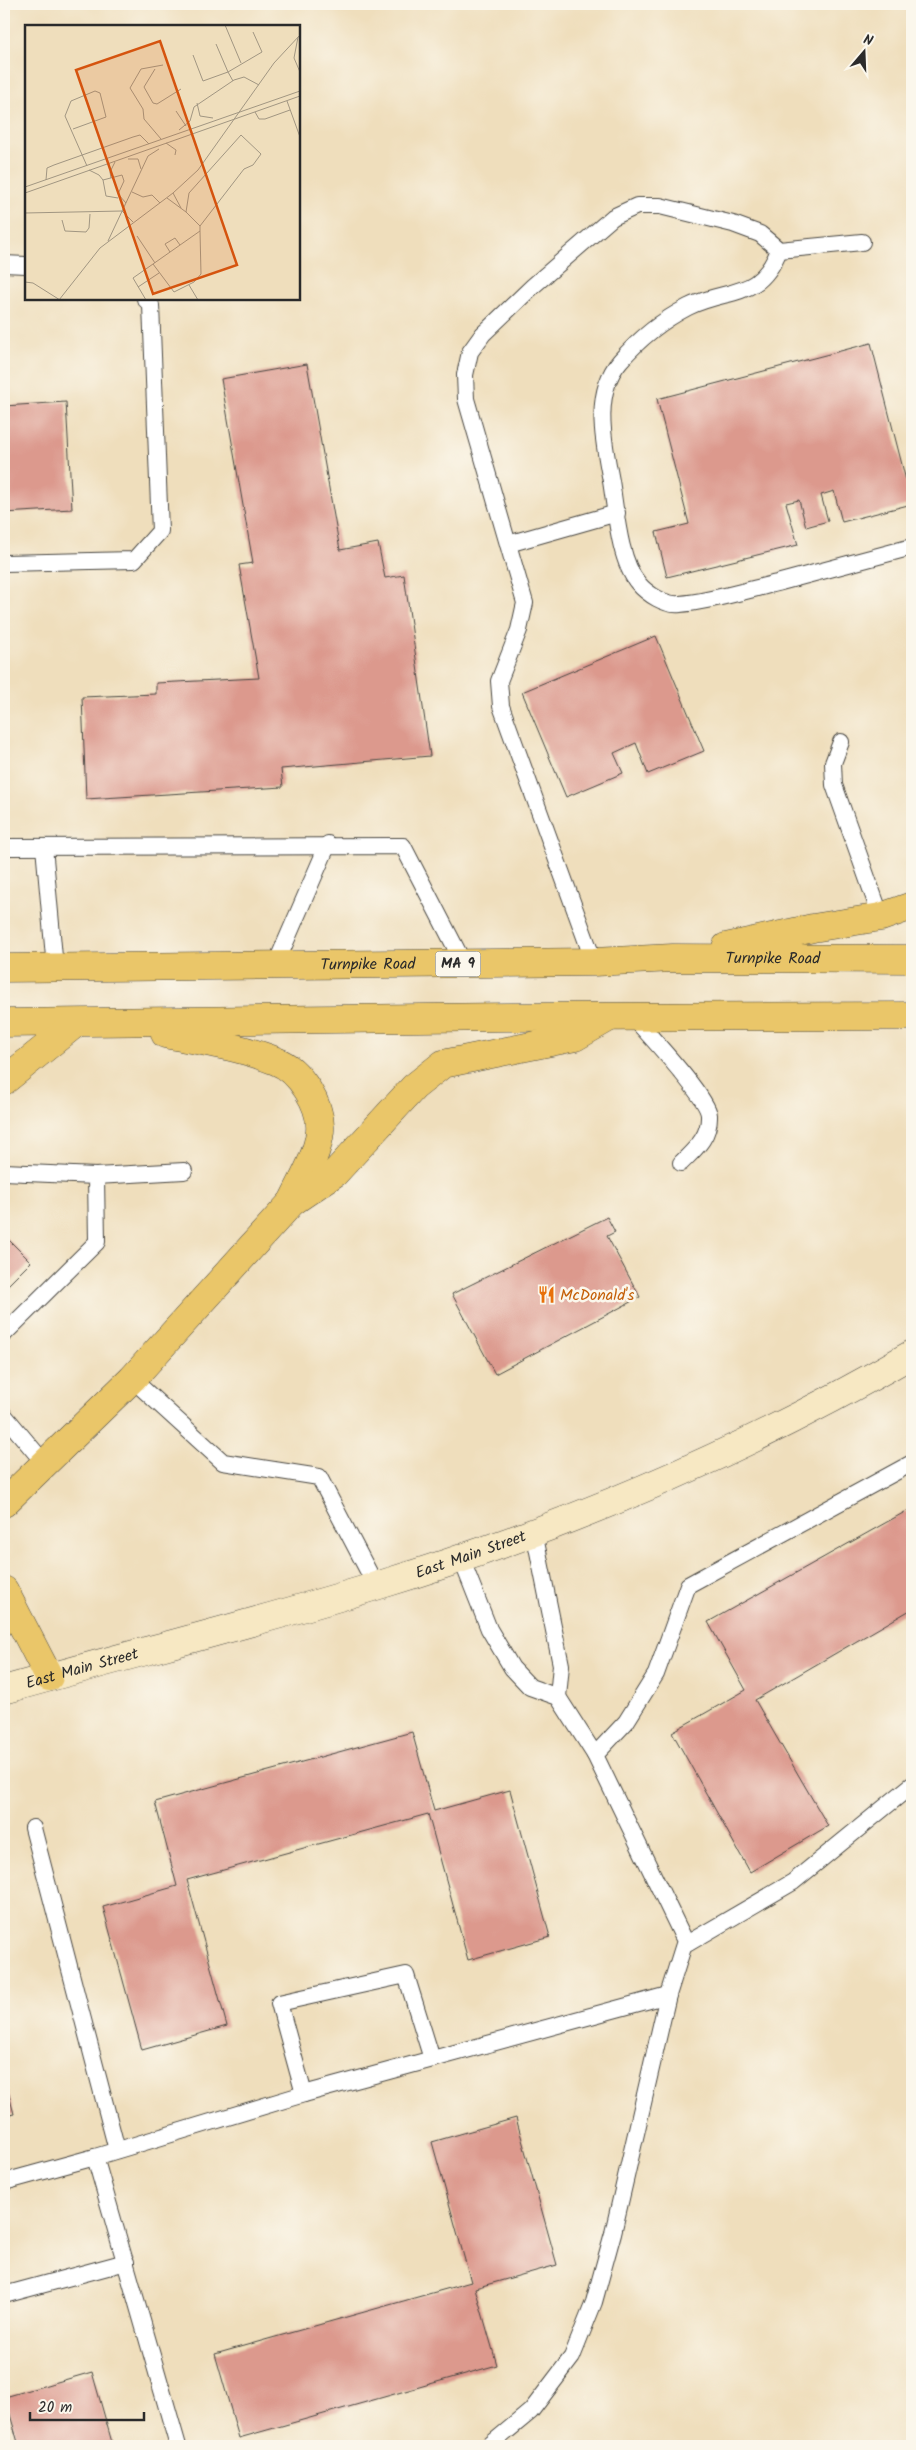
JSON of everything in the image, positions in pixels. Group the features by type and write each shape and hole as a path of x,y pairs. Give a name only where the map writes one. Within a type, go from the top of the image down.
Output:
{"highway":[{"path":"673,958 812,928 881,917 912,906"},
{"name":"Turnpike Road","path":"4,968 276,964 464,964 594,962 673,958 912,959"},
{"path":"4,1023 405,1018 912,1016"},
{"path":"4,1503 132,1379 292,1202 335,1173 414,1087 443,1064 575,1037 622,1018"},
{"path":"4,1081 76,1023"},
{"path":"117,1023 278,1061 301,1080 318,1107 320,1132 312,1157 292,1202"},
{"path":"4,1590 31,1638 49,1677"}],"main road":[{"name":"East Main Street","path":"4,1690 376,1586 534,1532 631,1494 782,1425 912,1354"}],"lane":[{"path":"594,962 501,706 499,682 519,630 525,604 466,399 465,375 470,352 483,334 533,286 613,217 637,206 660,206 733,224 760,234 779,250 862,242"},
{"path":"779,250 771,270 756,284 689,306 646,332 619,363 606,388 602,418 625,560 637,582 649,594 667,602 679,604 746,591 912,548"},
{"path":"4,264 25,265"},
{"path":"4,563 134,560 160,531 151,305 146,300"},
{"path":"508,544 617,514"},
{"path":"841,742 834,762 834,785 881,917"},
{"path":"276,964 328,844"},
{"path":"4,847 328,844 403,846 464,964"},
{"path":"44,847 55,968"},
{"path":"622,1018 685,1076 709,1113 708,1128 702,1142 681,1163"},
{"path":"4,1172 96,1176 184,1171"},
{"path":"4,1334 97,1242 96,1176"},
{"path":"132,1379 224,1462 319,1477 376,1586"},
{"path":"4,1415 45,1464"},
{"path":"595,1755 626,1722 656,1674 688,1585 912,1462"},
{"path":"534,1532 561,1665 558,1697"},
{"path":"461,1558 489,1629 512,1668 530,1687 558,1697 595,1755 685,1941 668,1995 617,2215 594,2302 572,2357 531,2411 489,2446"},
{"path":"684,1944 793,1882 912,1785"},
{"path":"33,1828 117,2150"},
{"path":"304,2094 279,2003 406,1975 432,2059"},
{"path":"4,2182 95,2157 304,2094 668,1995"},
{"path":"95,2157 178,2446"},
{"path":"4,2295 126,2262"}],"building":[{"path":"871,343 912,504 842,522 834,491 821,495 828,521 806,527 799,500 786,503 798,545 667,577 656,532 689,524 657,399"},
{"path":"307,364 340,550 378,543 385,578 404,575 430,756 281,769 283,787 86,799 82,697 156,694 156,683 259,678 239,565 253,563 221,379"},
{"path":"66,402 72,509 4,513 4,406"},
{"path":"656,636 704,751 648,774 636,743 614,753 623,773 566,797 522,692"},
{"name":"McDonald's","path":"607,1217 615,1232 607,1236 640,1297 495,1374 452,1294"},
{"path":"4,1235 31,1262 4,1289"},
{"path":"912,1508 912,1609 755,1700 828,1826 750,1872 672,1732 746,1690 708,1622"},
{"path":"412,1732 434,1811 510,1790 550,1937 468,1960 428,1814 187,1880 227,2026 142,2050 103,1907 177,1886 155,1802"},
{"path":"4,2076 14,2114 4,2116"},
{"path":"516,2118 557,2265 475,2288 497,2365 239,2438 215,2354 471,2282 432,2142"},
{"path":"92,2372 113,2446 19,2446 5,2397"}],"place":[{"name":"McDonald's","path":"546,1295"}]}
